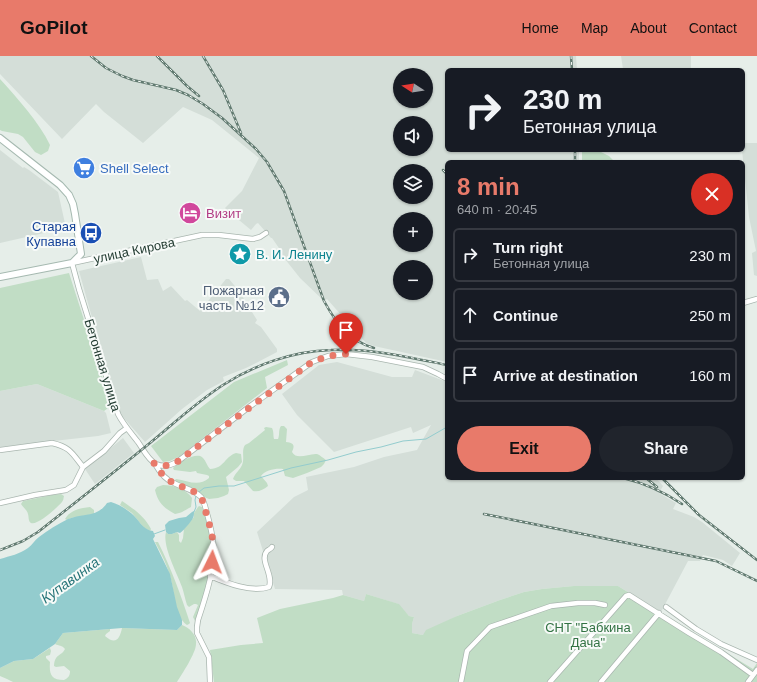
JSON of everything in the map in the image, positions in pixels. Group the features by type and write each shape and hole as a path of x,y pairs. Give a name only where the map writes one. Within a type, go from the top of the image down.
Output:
{"street":[{"path":"0,138 60,185 69,195 73,204 81,254 72,262"},
{"name":"улица Кирова","path":"0,277 202,235 219,235 253,239 260,238 266,233"},
{"name":"Бетонная улица","path":"72,262 120,419 160,472 174,484 192,490 202,499 211,530 214,549 210,576 198,620 197,633 209,657 210,682"},
{"path":"745,302 757,299"},
{"path":"154,463 166,466 173,465 312,362 328,356 346,354 372,357 423,367 445,378"},
{"path":"0,503 66,490 74,485 83,467 104,451 120,433 127,428"},
{"path":"0,450 52,443 70,449 83,467"},
{"path":"210,576 233,585 264,589 269,587 271,580 264,559 266,552 272,547"},
{"path":"550,682 626,596 629,595 721,652 753,675"},
{"path":"461,682 467,651 490,627 551,606 578,603 595,603 605,605"},
{"path":"666,607 696,629 757,660"},
{"path":"601,682 659,613"},
{"path":"748,682 757,670"}],"shaded area":[{"path":"0,56 576,56 577,68 445,68 445,152 579,152 579,160 445,160 445,362 366,343 327,299 324,301 300,278 281,254 281,251 272,238 258,223 251,230 225,208 242,191 259,158 212,120 183,107 143,143 96,104 62,139 0,74"},
{"path":"621,56 691,56 691,68 623,68"},
{"path":"745,143 757,143 757,276 754,275 752,253 756,251 749,217 745,179 745,160 743,160 742,152 745,152"},
{"path":"0,150 58,192 66,228 0,243"},
{"path":"141,257 147,280 158,279 163,291 171,286 185,301 187,300 200,311 226,279 229,279 239,291 257,320 255,323 261,327 277,349 277,352 258,362 223,377 224,381 207,390 182,409 145,442 122,416 117,407 104,356 79,271"},
{"path":"337,362 392,377 412,377 415,370 445,381 445,480 658,480 663,486 659,493 676,503 673,509 694,517 702,522 740,553 732,566 723,560 703,555 700,561 688,561 661,612 618,586 574,586 542,589 524,592 457,616 423,635 412,633 414,617 409,616 398,604 366,594 364,601 343,595 342,590 275,589 257,532 294,497 308,490 306,477 354,467 384,457 417,450 431,425 413,433 411,427 334,452 297,415 282,394 319,365"},
{"path":"37,384 104,411 106,413 111,433 98,436 0,447 0,391"},
{"path":"123,438 134,453 95,484 85,469"}],"green space":[{"path":"0,79 27,110 40,128 50,145 48,151 41,155 35,152 23,137 18,134 0,130"},
{"path":"582,152 601,152 613,160 582,160"},
{"path":"69,273 102,376 101,379 104,381 111,406 104,411 37,384 0,391 0,288"},
{"path":"287,360 288,365 265,377 267,388 180,456 170,461 163,462 151,446 234,382"},
{"path":"281,426 284,426 287,429 286,442 293,445 292,452 294,455 300,456 317,454 326,460 324,464 321,467 293,478 285,476 283,469 268,471 261,476 268,486 259,491 253,491 244,481 236,481 233,479 242,465 243,450 245,445 265,430 264,428 266,427 272,428 274,439 278,439"},
{"path":"236,453 241,454 242,462 226,477 229,490 228,494 224,496 209,499 204,497 196,489 176,482 175,480 197,483 205,481 209,478 209,476 197,473 196,471 190,472 174,470 173,468 188,458 200,456 204,459 210,469 219,467 229,457"},
{"path":"163,485 175,487 186,492 192,498 191,507 175,514 168,510 160,502 155,490 157,487"},
{"path":"61,494 64,496 63,500 56,508 38,522 30,522 26,510 21,504 23,501"},
{"path":"122,501 143,517 151,529 150,531 144,528 132,513 120,505"},
{"path":"199,506 202,507 208,525 212,546 208,579 197,621 195,621 193,617 198,605 194,604 189,607 187,605 182,587 168,552 165,538 166,532 168,534 172,534 177,532 181,543 184,529 194,517 194,513"},
{"path":"90,507 94,510 94,514 67,520 65,519 70,513 79,509"},
{"path":"155,542 158,542 176,582 190,623 187,625 182,621 179,615 168,569"},
{"name":"СНТ \"Бабкина Дача\"","path":"574,586 618,586 753,669 757,663 757,682 214,682 210,650 263,643 257,618 280,609 343,595 364,601 366,594 399,604 409,616 414,617 412,633 423,635 426,630 457,616 524,592"},
{"path":"182,625 192,632 196,644 191,658 177,682 13,682 0,676 0,668 14,661 33,659 50,648 50,655 46,656 46,658 50,662 52,676 60,680 67,678 70,671 64,666 54,666 57,657 65,649 62,646 55,644 63,633 110,629 105,636 112,640 117,640 122,628 177,630"}],"water":[{"name":"Купавинка","path":"111,502 126,509 134,515 146,529 153,531 155,536 153,539 170,574 182,625 177,630 122,628 63,633 55,644 33,659 14,661 0,668 0,559 15,555 25,550 42,534 64,521 99,511 107,503"},
{"path":"194,511 192,520 180,533 177,532 168,534 166,532 165,525 169,521 186,517"}],"waterway":[{"path":"199,492 204,488 234,486 291,468 403,441 426,439 445,428"},
{"path":"194,512 196,507 196,496"},
{"path":"154,534 165,530"}],"railway":[{"path":"91,56 106,68 122,76 176,90 188,95 222,118 256,149 267,162 284,191 324,301 339,324 350,336 357,341 374,348"},
{"path":"157,56 199,96"},
{"path":"203,56 223,90 241,133"},
{"path":"571,56 572,68"},
{"path":"575,152 575,160"},
{"path":"0,550 23,541 38,532 203,399 223,385 261,365 288,356 331,350 360,350 445,365"},
{"path":"631,480 654,488 682,504"},
{"path":"648,480 657,487"},
{"path":"664,480 699,515 757,560"},
{"path":"484,514 716,561 757,581"}],"place":[{"name":"Shell Select","path":"84,168"},
{"name":"Визит","path":"190,213"},
{"name":"Старая Купавна","path":"91,233"},
{"name":"В. И. Ленину","path":"240,254"},
{"name":"Пожарная часть №12","path":"279,297"}],"route":[{"path":"212,562 214,549 213,541 201,497 192,490 174,484 160,472 154,463 166,466 173,465 312,362 328,356 346,354"}]}
